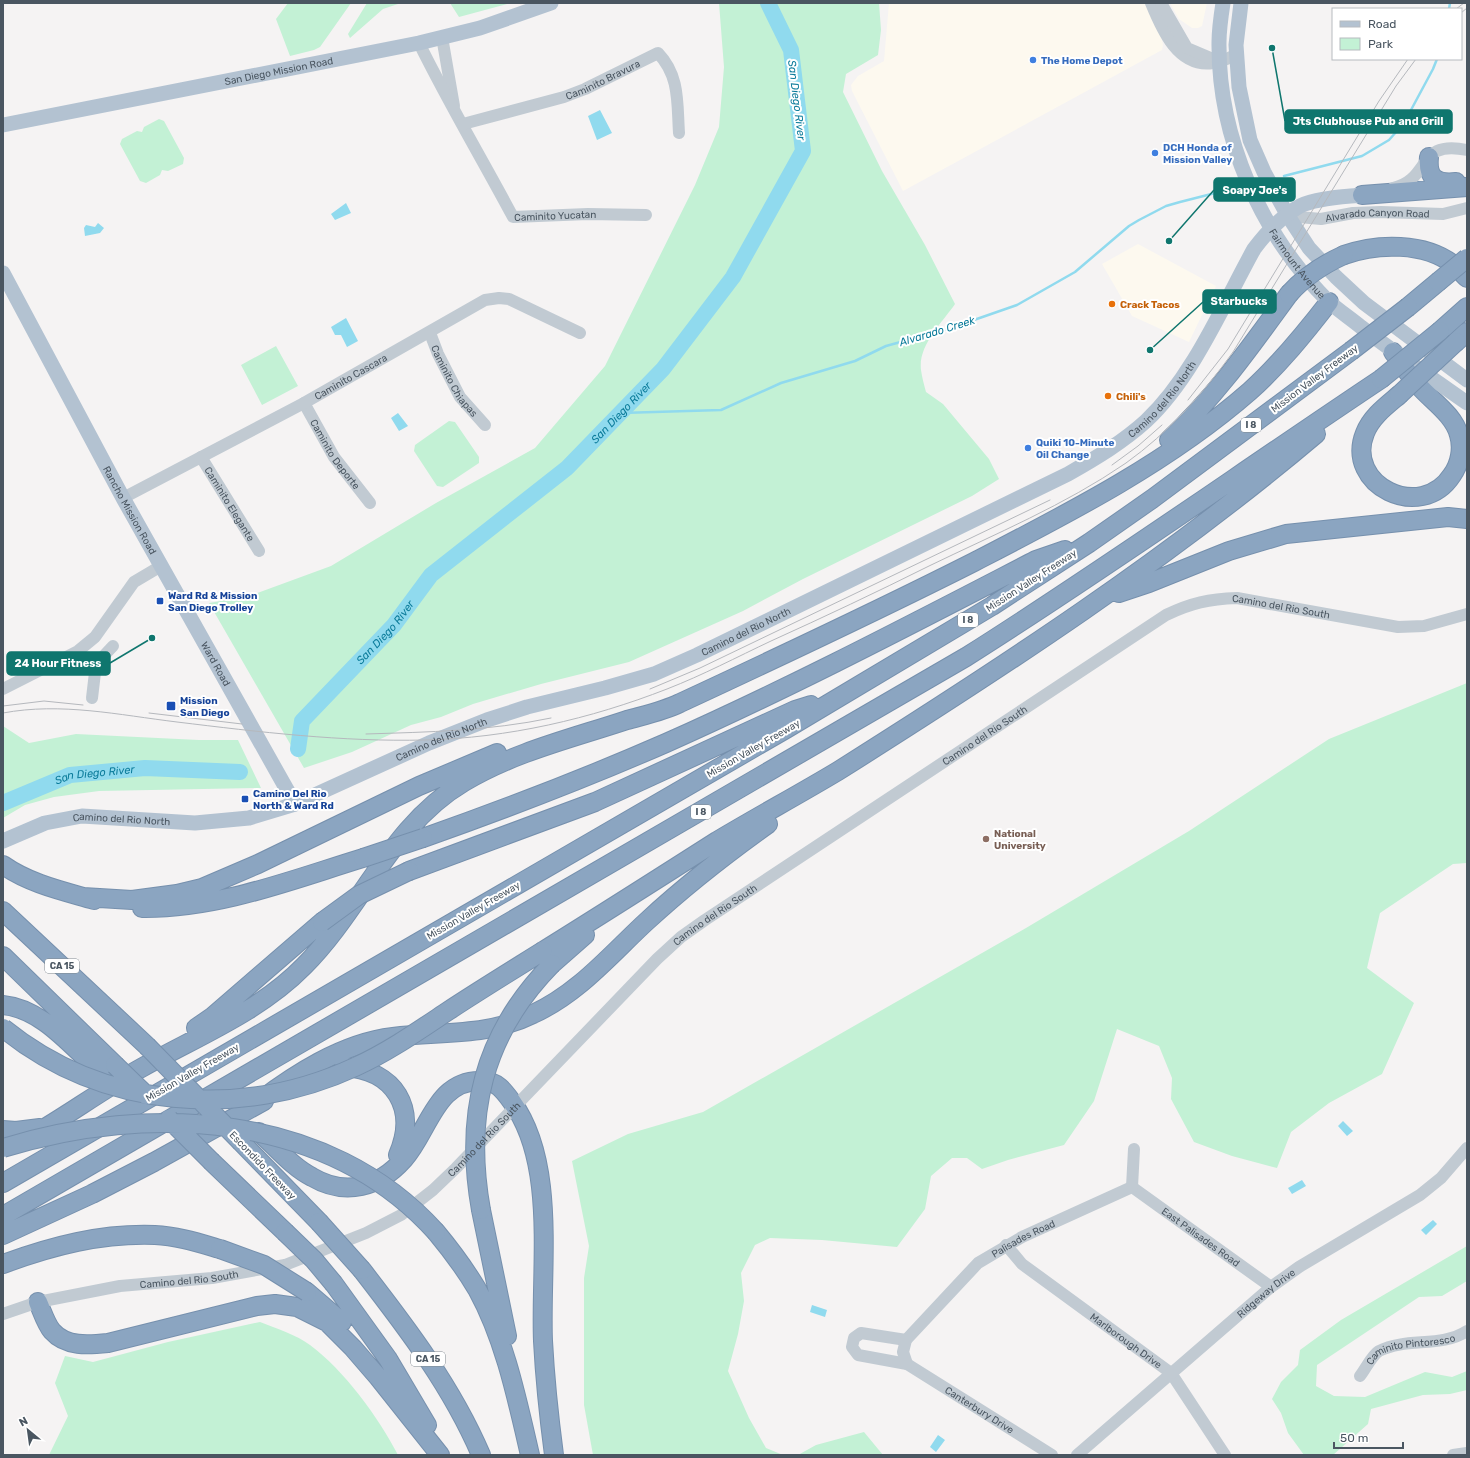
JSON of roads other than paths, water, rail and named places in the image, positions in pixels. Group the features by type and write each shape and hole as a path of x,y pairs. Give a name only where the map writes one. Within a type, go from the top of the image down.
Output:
{"highway":[{"path":"1429,157 1429,172 1433,177 1449,183 1467,182"},
{"path":"1362,195 1467,187"},
{"path":"1136,472 1198,412 1228,377 1289,294 1299,283 1319,267 1344,254 1383,246 1411,248 1441,258 1454,265 1467,278"},
{"name":"Mission Valley Freeway","path":"3,1183 846,693 992,606 1089,543 1152,499 1408,307 1467,258"},
{"path":"3,1152 140,1069 248,1010 274,992 303,967 328,940 406,830 432,805 460,784 488,768 541,748 678,704 861,619 1083,505 1205,427 1251,390 1284,357 1329,302"},
{"name":"I 8","path":"3,1216 966,657 1099,572 1264,457 1381,379 1467,308"},
{"path":"1393,352 1418,385 1451,420 1459,434 1460,456 1456,469 1448,481 1438,490 1427,495 1408,498 1392,494 1374,481 1364,463 1362,444 1365,433 1373,419 1399,395 1462,337"},
{"path":"3,1028 30,1048 59,1065 94,1080 131,1092 164,1097 208,1100 263,1096 314,1083 364,1063 547,957 637,894 718,841 837,771 1103,598 1156,561 1266,476 1381,379"},
{"path":"1448,517 1467,506"},
{"path":"1103,598 1149,583 1228,551 1286,534 1448,517 1467,519"},
{"path":"5,866 51,888 120,907 170,908 231,897 363,858 550,792 665,743 849,657 1036,560 1089,543"},
{"path":"140,1069 212,1017 322,922 359,895 409,871 588,804 795,710 846,693"},
{"path":"83,897 132,900 177,894 202,888 258,864 419,786 484,757 682,696 695,695"},
{"path":"253,1106 280,1085 340,1053 361,1045 393,1037 472,1032 508,1024 543,1010 581,984 647,921 709,866 837,771"},
{"name":"Escondido Freeway","path":"3,911 146,1046 340,1244 414,1337 449,1393 481,1455"},
{"path":"3,956 109,1069"},
{"path":"530,1455 512,1378 507,1338 481,1210 474,1167 474,1143 480,1093 487,1067 498,1040 519,1004 540,977 547,957"},
{"path":"3,1005 23,1009 40,1019 109,1069 190,1140 314,1260 334,1284 388,1359 421,1415 441,1455"},
{"path":"3,1236 148,1166 253,1106 329,1071 345,1067 364,1069 378,1075 394,1090 400,1100 405,1114 404,1142 391,1171"},
{"path":"182,1082 260,1132 310,1177 336,1187 364,1187 377,1181 391,1171 405,1158 439,1102 456,1086 473,1081 491,1082 503,1089 527,1125 536,1157 543,1195 543,1342 554,1455"},
{"path":"3,1148 70,1131 147,1123 193,1124 252,1131 297,1142 345,1162 396,1193 436,1232 461,1264 477,1289 491,1320 512,1378"},
{"path":"3,1130 16,1131 44,1127"},
{"path":"3,1264 35,1252 76,1240 116,1236 155,1235 190,1240 220,1249 264,1265 308,1292 343,1323 360,1342 374,1360 399,1404"},
{"path":"38,1302 51,1330 69,1343 88,1345 108,1343 257,1306 275,1304 297,1307 327,1322 353,1348 441,1455"}],"main road":[{"name":"San Diego Mission Road","path":"3,125 442,37 480,28 551,3"},
{"name":"Fairmount Avenue","path":"1223,3 1219,42 1220,62 1222,90 1232,142 1248,182 1272,228 1299,268 1329,302 1393,352 1467,403"},
{"name":"Fairmount Avenue","path":"1241,3 1237,54 1239,87 1250,140 1264,172 1288,216 1309,248 1336,277 1364,303 1467,380"},
{"name":"Camino del Rio North","path":"3,841 45,823 82,816 195,823 250,818 296,804 385,762 487,720 527,707 605,688 661,670 1061,478 1104,454 1146,421 1179,383 1254,249 1272,228 1300,207 1308,204 1362,195"},
{"name":"Rancho Mission Road","path":"3,273 161,566"},
{"name":"Ward Road","path":"161,566 296,804"}],"street":[{"path":"1152,3 1157,16 1172,44 1183,57 1198,63 1220,62 1237,54"},
{"path":"1161,3 1188,48 1220,62"},
{"name":"Caminito Yucatan","path":"442,37 455,111"},
{"name":"Caminito Yucatan","path":"419,42 444,94 463,124 512,217 588,214 646,215"},
{"name":"Caminito Bravura","path":"463,124 571,94 658,53 664,58 676,84 679,134"},
{"path":"1362,195 1409,182 1417,175 1421,166 1434,152 1448,147 1467,150"},
{"name":"Alvarado Canyon Road","path":"1288,216 1320,219 1353,213 1381,212 1443,214 1467,208"},
{"name":"Caminito Cascara","path":"124,498 304,403 430,333 485,300 499,298 509,299 580,333"},
{"name":"Caminito Chiapas","path":"430,333 438,354 460,397 485,425"},
{"name":"Caminito Deporte","path":"304,403 334,457 370,503"},
{"name":"Caminito Elegante","path":"201,457 259,551"},
{"name":"Rancho Mission Road","path":"3,689 78,651 95,637 134,582 161,566"},
{"name":"Camino del Rio South","path":"3,1314 38,1302 120,1286 231,1276 285,1265 366,1233 401,1215 429,1194 456,1168 652,964 680,938 1166,615 1186,605 1210,599 1237,598 1398,627 1424,626 1467,614"},
{"path":"92,698 96,664 113,646"},
{"name":"Ridgeway Drive","path":"1077,1455 1271,1287 1299,1267 1420,1195 1441,1178 1467,1148"},
{"path":"1132,1187 1134,1149"},
{"name":"East Palisades Road","path":"1132,1187 1271,1287"},
{"name":"Palisades Road","path":"906,1340 978,1263 1006,1245 1132,1187"},
{"name":"Marlborough Drive","path":"1006,1245 1022,1264 1171,1373 1225,1455"},
{"name":"Caminito Pintoresco","path":"1360,1376 1378,1352 1402,1344 1450,1339 1467,1331"},
{"path":"861,1333 906,1340 903,1352 907,1364 858,1355 852,1347 854,1338 861,1333"},
{"name":"Canterbury Drive","path":"907,1364 1052,1455"},
{"path":"1454,1455 1467,1453"}],"water":[{"path":"600,110 612,133 597,140 588,116"},
{"path":"346,203 351,213 335,220 331,214"},
{"path":"98,223 104,228 100,233 85,236 84,228 86,225 95,227"},
{"path":"346,318 358,341 347,347 341,335 335,335 331,327"},
{"path":"398,413 408,426 399,431 391,418"},
{"path":"1343,1121 1353,1131 1347,1136 1338,1126"},
{"path":"1302,1180 1306,1186 1292,1194 1288,1188"},
{"path":"1433,1220 1437,1224 1426,1235 1421,1230"},
{"path":"812,1305 827,1310 825,1317 810,1312"},
{"path":"938,1435 945,1440 936,1452 930,1447"}],"waterway":[{"name":"Alvarado Creek","path":"298,749 302,721 394,625 431,575 567,468 663,369 733,277 803,151 791,50 768,3"},
{"name":"Alvarado Creek","path":"1449,8 1450,3"},
{"name":"Alvarado Creek","path":"1284,176 1362,156 1389,140 1404,123 1437,60"},
{"name":"Alvarado Creek","path":"621,413 721,410 781,383 855,361 886,346 948,329 1017,305 1075,272 1129,226 1139,220 1166,206 1231,189"},
{"name":"San Diego River","path":"3,803 70,775 145,768 240,772"}],"tram line":[{"path":"1457,8 1464,3"},
{"path":"1462,12 1467,8"},
{"path":"1188,400 1228,349 1379,101 1407,60"},
{"path":"3,713 25,710 68,709 301,736 425,740 518,731 578,718 638,700 707,672 1054,506 1126,463 1156,439 1197,398 1233,352 1396,86 1415,60"},
{"path":"1112,465 1138,446 1162,425"},
{"path":"650,689 700,668 1050,500"},
{"path":"3,706 44,701 83,705"},
{"path":"149,713 242,724"},
{"path":"366,734 482,728 505,726 551,718"}],"place":[{"name":"Jts Clubhouse Pub and Grill","path":"1272,48"},
{"name":"The Home Depot","path":"1033,60"},
{"name":"DCH Honda of Mission Valley","path":"1155,153"},
{"name":"Soapy Joe's","path":"1169,241"},
{"name":"Crack Tacos","path":"1112,304"},
{"name":"Starbucks","path":"1150,350"},
{"name":"Chili's","path":"1108,396"},
{"name":"Quiki 10-Minute Oil Change","path":"1028,448"},
{"name":"Ward Rd & Mission San Diego Trolley","path":"160,601"},
{"name":"24 Hour Fitness","path":"152,638"},
{"name":"Mission San Diego","path":"171,706"},
{"name":"Camino Del Rio North & Ward Rd","path":"245,799"},
{"name":"National University","path":"986,839"}]}
